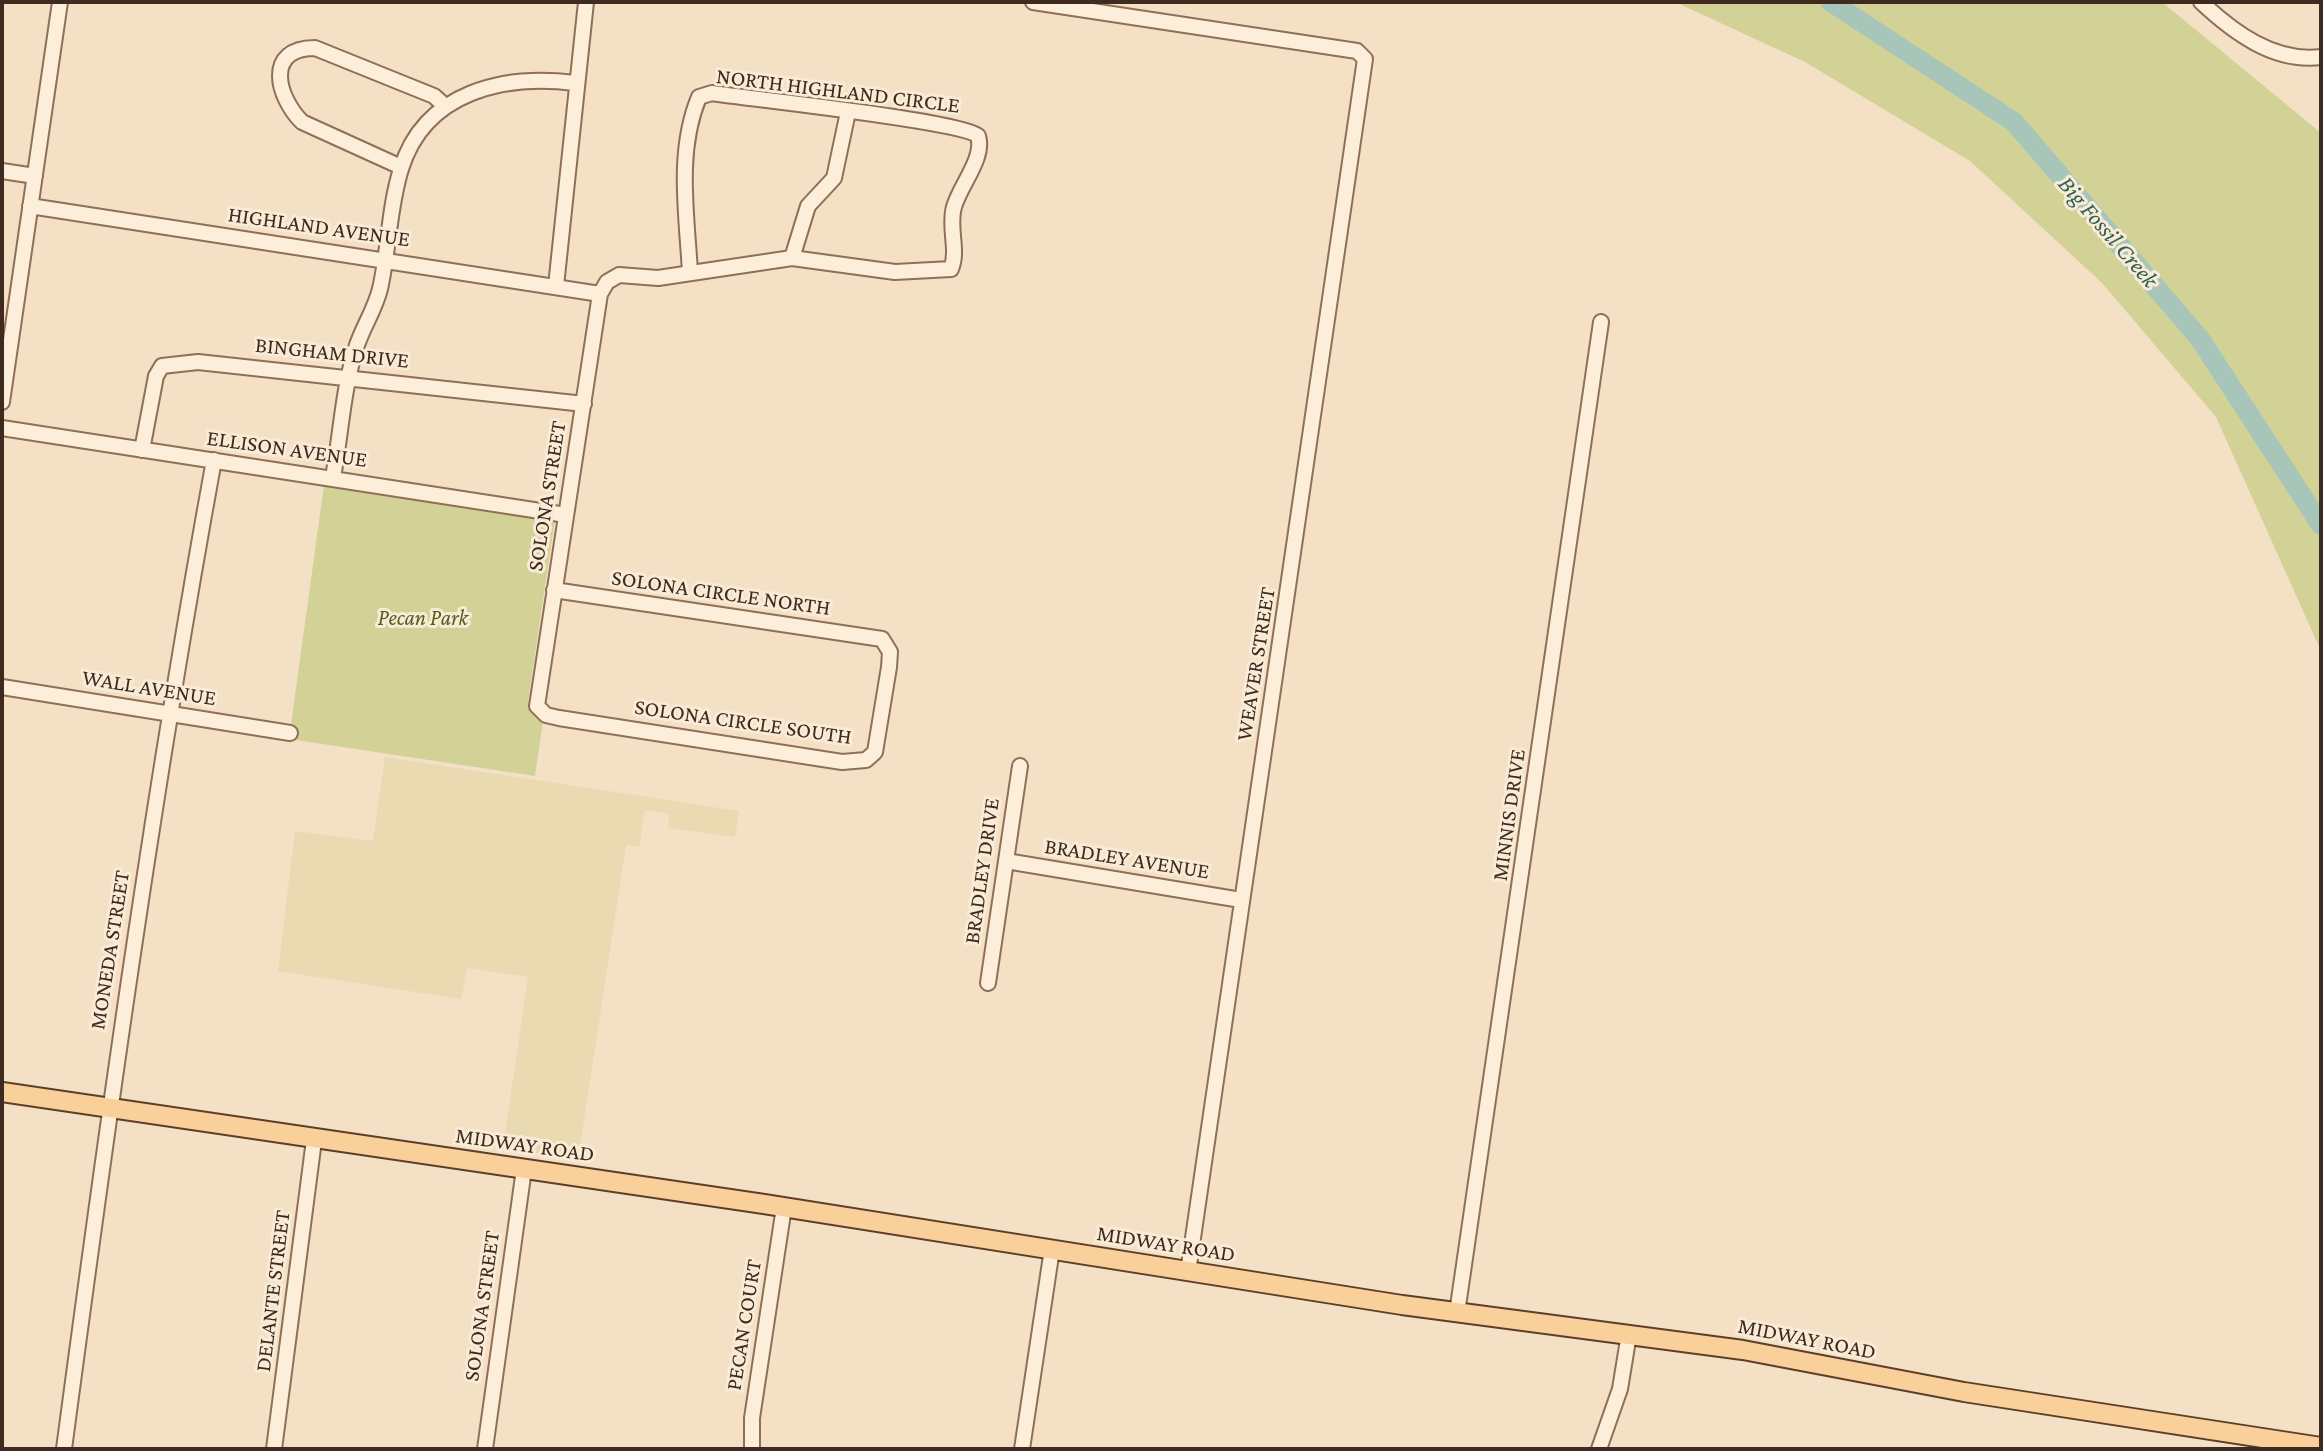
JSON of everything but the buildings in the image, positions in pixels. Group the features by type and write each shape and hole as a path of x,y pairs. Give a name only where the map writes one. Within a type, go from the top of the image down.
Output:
{"main road":[{"name":"MIDWAY ROAD","path":"2,1092 784,1207 1457,1313 1743,1350 1964,1392 2321,1447"}],"street":[{"path":"2,402 60,2"},
{"path":"556,286 575,83 586,2"},
{"name":"WEAVER STREET","path":"1033,2 1357,51 1366,62 1188,1272"},
{"path":"2201,2 2218,18 2271,51 2321,57"},
{"path":"401,167 302,122 290,110 280,85 280,69 287,56 298,48 315,48 434,96 445,106"},
{"path":"333,477 357,345 374,311 387,259 401,167 410,147 445,106 466,93 517,80 575,83"},
{"name":"NORTH HIGHLAND CIRCLE","path":"690,273 685,158 691,117 699,97 712,93 917,120 974,131 980,143 955,204 951,224 954,260 951,269 895,272 792,258"},
{"path":"600,294 607,282 619,275 658,278 792,258 808,206 834,178 848,112"},
{"path":"2,171 35,176"},
{"name":"HIGHLAND AVENUE","path":"30,206 600,294"},
{"name":"SOLONA STREET","path":"537,706 600,294"},
{"name":"MINNIS DRIVE","path":"1457,1313 1601,322"},
{"name":"BINGHAM DRIVE","path":"142,450 152,391 162,366 198,362 584,404"},
{"name":"ELLISON AVENUE","path":"2,428 566,515"},
{"name":"MONEDA STREET","path":"64,1449 109,1109 168,714 214,460"},
{"name":"SOLONA CIRCLE NORTH","path":"554,590 882,639"},
{"name":"SOLONA CIRCLE SOUTH","path":"537,706 546,715 559,718 856,762 871,757 880,739 890,652 882,639"},
{"name":"WALL AVENUE","path":"2,687 290,733"},
{"name":"BRADLEY DRIVE","path":"988,983 1020,766"},
{"name":"BRADLEY AVENUE","path":"1006,861 1241,900"},
{"name":"DELANTE STREET","path":"274,1449 314,1140"},
{"name":"SOLONA STREET","path":"485,1449 524,1169"},
{"name":"PECAN COURT","path":"752,1449 752,1418 784,1207"},
{"path":"1022,1449 1052,1249"},
{"path":"1599,1449 1620,1389 1629,1334"}],"shaded area":[{"path":"385,757 739,811 735,837 668,828 669,814 645,810 639,847 626,845 578,1159 503,1148 528,977 467,968 461,999 278,971 295,831 373,841"}],"green space":[{"path":"1675,2 2162,2 2321,133 2321,651 2216,417 2102,283 1970,161 1805,62"},
{"name":"Pecan Park","path":"324,485 555,519 528,701 543,721 535,776 289,739"}],"waterway":[{"name":"Big Fossil Creek","path":"1831,2 2014,122 2200,339 2321,525"}]}
